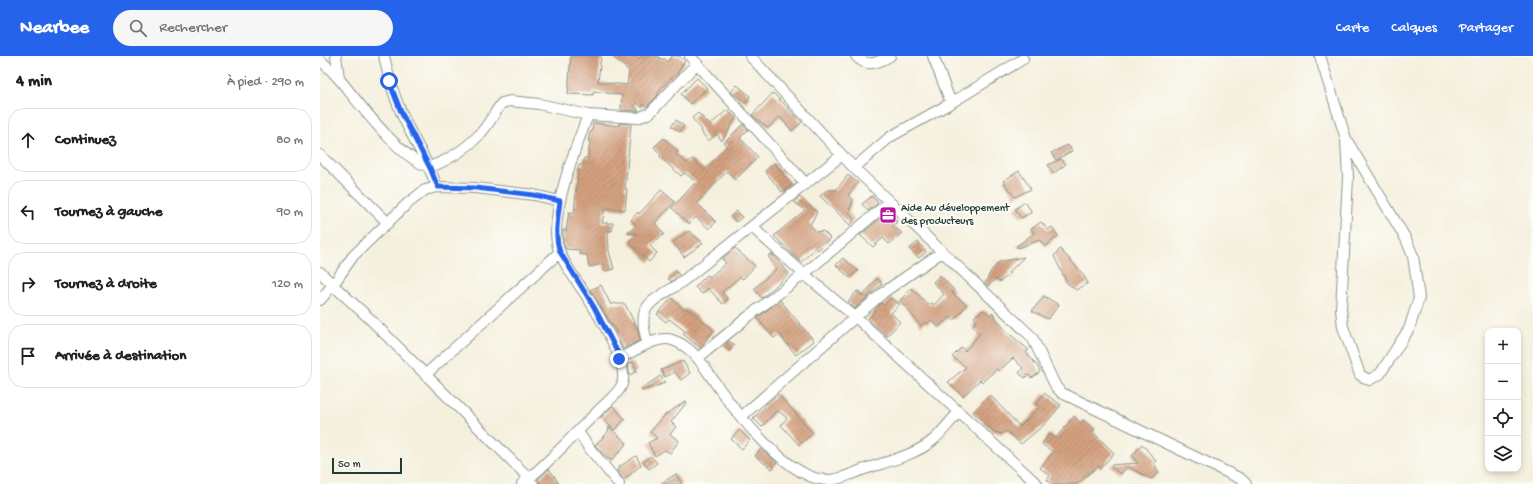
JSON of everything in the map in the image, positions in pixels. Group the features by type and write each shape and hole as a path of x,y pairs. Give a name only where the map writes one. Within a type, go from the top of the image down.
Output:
{"street":[{"path":"336,56 339,78"},
{"path":"384,56 389,81 401,112 430,168 438,187"},
{"path":"750,56 854,168 1032,337 1056,387 1062,393 1241,479 1246,484"},
{"path":"856,56 861,61 868,64 875,63 890,56"},
{"path":"933,56 951,103"},
{"path":"1320,56 1346,138 1406,239 1413,256 1419,298 1409,329 1380,374 1369,380 1360,374 1343,326 1341,309 1348,178 1346,138"},
{"path":"854,168 890,137 951,103 1023,59"},
{"path":"320,60 339,78 373,121 401,148 418,162 430,168 448,159 472,142 480,134 502,103 510,101 539,104 588,114 638,118 645,117 694,60 806,184"},
{"path":"320,272 370,319 528,482 613,396 622,384 623,371 618,353 594,307 560,252 557,243 556,233 560,201 575,147 588,114"},
{"path":"320,155 388,223"},
{"path":"648,344 642,322 643,314 646,308 680,284 842,155"},
{"path":"320,300 333,285 353,256 407,204 425,190 438,187 476,188 534,195 560,201"},
{"path":"698,358 749,316 804,274 889,202"},
{"path":"752,227 855,317 1037,484"},
{"path":"425,375 560,252"},
{"path":"741,417 884,292 942,252"},
{"path":"619,359 658,340 671,339 686,346 698,358 719,389 741,417 771,450 799,471 815,479 839,479 916,450 932,441 959,412"},
{"path":"578,432 619,484"}],"building":[{"path":"571,56 601,56 598,82 627,85 629,71 612,56 634,56 639,59 642,56 658,56 662,60 664,58 667,62 672,56 679,56 685,61 678,72 661,88 658,95 647,107 643,104 642,107 636,103 634,105 639,111 637,111 621,110 622,95 593,91 593,95 568,94"},
{"path":"697,78 707,88 690,104 681,94"},
{"path":"737,85 750,96 746,103 731,92"},
{"path":"773,93 802,122 792,131 780,117 768,128 752,115"},
{"path":"727,110 736,118 722,141 717,134 708,141 701,131 702,130 692,118 698,113 710,125"},
{"path":"676,120 684,126 680,132 671,126"},
{"path":"593,123 619,126 620,123 631,124 625,189 627,189 625,210 605,208 602,223 613,223 612,231 608,231 609,251 614,269 605,271 603,264 589,267 587,255 579,254 580,250 566,249 563,242 563,230 566,231 569,212 574,213 579,165 583,165 584,158 588,158 590,141 588,141 590,132 592,132"},
{"path":"743,124 748,130 740,138 758,157 735,180 727,171 697,203 716,222 709,229 696,217 689,224 672,208 696,182 685,173 681,176 660,157 661,155 654,147 664,138 678,152 676,154 687,163 692,159 705,170 727,146 724,143"},
{"path":"1068,145 1072,151 1056,160 1051,153"},
{"path":"1061,159 1066,164 1053,174 1048,165"},
{"path":"774,163 792,185 782,192 765,171"},
{"path":"1019,171 1031,189 1015,197 1003,181"},
{"path":"848,175 858,183 848,195 853,200 849,212 854,220 850,225 820,196 827,190 836,190"},
{"path":"661,190 675,202 655,223 664,234 650,246 657,253 649,262 630,243 630,240 637,234 628,233 636,225 631,220 638,212 639,214"},
{"path":"872,196 878,203 868,211 862,204"},
{"path":"800,197 817,212 810,225 817,232 823,231 830,238 818,250 816,248 801,262 774,236 805,210 794,202"},
{"path":"1025,202 1032,212 1021,218 1015,209"},
{"path":"737,211 742,217 736,222 731,216"},
{"path":"888,212 897,222 893,226 902,233 889,244 883,238 873,247 860,235"},
{"path":"1041,222 1048,230 1052,227 1058,236 1045,247 1040,240 1018,248 1017,246 1034,233 1031,229"},
{"path":"689,231 703,243 684,257 673,242"},
{"path":"918,242 926,252 919,258 909,249"},
{"path":"735,248 755,266 743,279 740,277 722,292 728,299 723,304 708,288 702,294 695,287 707,275 710,277 726,263 722,259"},
{"path":"1060,249 1082,273 1088,283 1076,290 1067,283 1054,256"},
{"path":"772,254 789,274 762,298 754,289 776,269 768,256"},
{"path":"1024,257 1008,273 1010,274 1000,282 996,279 988,286 985,284 991,271 999,262"},
{"path":"843,258 858,271 850,278 836,265"},
{"path":"676,271 679,275 671,282 668,278"},
{"path":"940,275 954,290 952,293 967,305 954,320 950,317 938,327 931,320 927,324 925,322 921,326 900,301 911,288 929,305 932,303 934,305 944,294 933,282"},
{"path":"877,278 882,284 855,309 848,302 857,291 863,296"},
{"path":"601,285 611,305 615,303 625,304 637,328 640,340 623,349 619,340 621,339 590,290"},
{"path":"1044,296 1059,305 1048,319 1032,311"},
{"path":"672,298 684,310 686,308 714,330 700,348 683,334 685,331 669,319 666,322 657,314"},
{"path":"891,298 900,304 891,313 900,322 887,336 868,319 881,303 884,306"},
{"path":"780,300 814,341 796,355 779,334 774,338 757,318"},
{"path":"984,310 990,315 992,313 1006,331 1029,350 1026,352 1038,367 1040,372 1032,378 1028,375 1025,378 1019,373 1023,368 1013,358 999,371 997,369 982,382 980,380 963,396 948,382 966,367 952,357 962,347 965,351 980,334 972,326 977,321 974,317"},
{"path":"729,341 735,345 730,351 724,346"},
{"path":"683,361 690,373 681,380 675,372 665,377 661,370"},
{"path":"633,362 637,371 630,375 628,364"},
{"path":"660,376 665,383 642,391 641,389"},
{"path":"1044,393 1061,405 1045,424 1021,444 1007,431 1001,434 993,431 973,412 990,395 1020,427 1040,407 1036,404"},
{"path":"778,394 813,433 799,445 781,425 787,418 777,410 762,427 753,418"},
{"path":"686,401 687,402 671,422 676,427 670,434 679,441 670,453 665,450 655,456 648,443 657,438 650,432 665,415"},
{"path":"613,406 625,419 614,430 601,417"},
{"path":"1074,416 1081,423 1083,420 1095,429 1093,432 1114,453 1100,469 1098,466 1077,484 1052,484 1047,480 1050,475 1040,468 1053,452 1042,444 1049,434 1056,438"},
{"path":"609,427 627,443 611,461 595,445 608,432"},
{"path":"739,430 750,440 742,449 731,439"},
{"path":"1142,444 1156,461 1154,463 1159,473 1151,479 1128,467 1120,474 1110,465 1138,463 1132,456"},
{"path":"761,449 777,462 772,469 755,456"},
{"path":"636,456 641,465 624,480 617,471 619,467"},
{"path":"651,456 657,463 649,469 643,462"},
{"path":"549,469 559,484 541,484 538,479"},
{"path":"676,474 682,484 660,484"}],"place":[{"name":"Aide Au développement des producteurs","path":"888,215"}],"route":[{"path":"389,81 401,112 430,168 438,187 476,188 534,195 560,201 556,233 560,252 594,307 618,353 619,359"}]}
